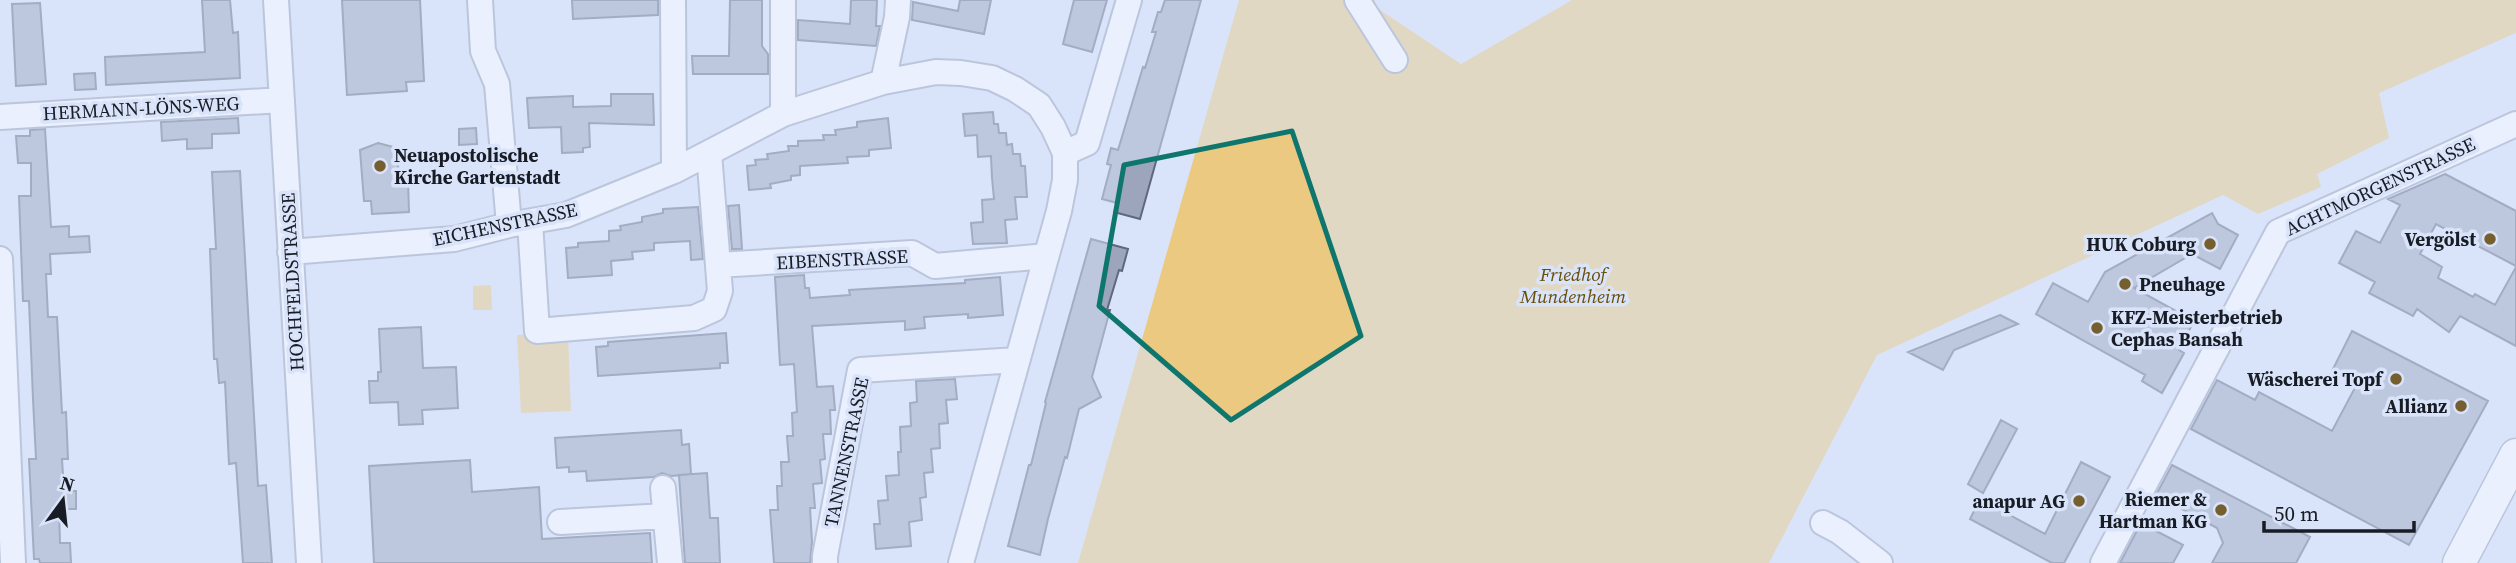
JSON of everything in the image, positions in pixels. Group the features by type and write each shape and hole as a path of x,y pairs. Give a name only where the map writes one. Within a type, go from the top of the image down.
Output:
{"main road":[{"path":"2459,563 2516,455"}],"street":[{"name":"HOCHFELDSTRASSE","path":"276,0 309,563"},
{"path":"480,0 483,51 497,85 537,331 694,318 714,309 720,291 709,153"},
{"path":"673,0 674,171"},
{"path":"783,0 783,114"},
{"path":"883,82 898,0"},
{"path":"1065,153 1087,143 1129,0"},
{"path":"1357,0 1395,60"},
{"name":"EICHENSTRASSE","path":"290,252 454,239 566,215 674,171 783,114 883,82 936,72 992,78 1039,105 1054,127 1065,153 1065,180 961,563"},
{"name":"HERMANN-LÖNS-WEG","path":"0,117 282,100"},
{"name":"ACHTMORGENSTRASSE","path":"2103,563 2278,232 2516,124"},
{"name":"EIBENSTRASSE","path":"718,265 912,253 935,266 1046,256"},
{"path":"0,259 13,563"},
{"name":"TANNENSTRASSE","path":"825,563 860,370 1017,360"},
{"path":"663,488 670,563"},
{"path":"560,522 665,516"},
{"path":"1823,523 1840,532 1880,563"}],"highlighted area":[{"path":"1292,131 1361,336 1231,420 1099,306 1124,165"}],"green space":[{"name":"Friedhof Mundenheim","path":"1239,0 1375,0 1374,6 1461,64 1572,0 2516,0 2516,33 2379,93 2389,138 2317,174 2321,187 2258,214 2223,195 1877,355 1769,563 1078,563"},
{"path":"491,285 492,310 473,310 473,286"},
{"path":"568,333 571,411 521,413 517,335"}],"building":[{"path":"202,0 230,0 233,33 238,32 240,78 106,85 105,57 205,52"},
{"path":"342,0 420,0 424,81 406,82 407,91 347,95"},
{"path":"572,0 658,0 658,15 573,19"},
{"path":"730,0 762,0 762,46 768,54 768,74 693,74 692,56 729,56"},
{"path":"851,0 877,0 876,26 880,26 876,46 798,40 798,20 850,24"},
{"path":"960,0 991,0 984,34 912,20 913,2 958,11"},
{"path":"1074,0 1107,0 1092,52 1063,44"},
{"path":"1165,0 1201,0 1140,219 1114,212 1117,203 1102,199 1111,165 1107,164 1111,148 1118,150 1156,32 1152,32 1158,12 1161,12"},
{"path":"40,3 46,84 16,86 12,4"},
{"path":"95,73 96,89 75,90 74,74"},
{"path":"611,94 653,94 654,125 589,123 590,147 583,148 583,152 562,153 561,127 529,128 527,98 573,96 573,107 611,106"},
{"path":"993,112 994,124 998,124 999,133 1006,133 1007,145 1012,144 1013,154 1020,154 1021,166 1025,166 1027,197 1015,197 1017,219 1005,220 1007,243 973,244 971,223 983,222 982,200 994,199 991,156 978,157 977,135 965,136 963,114"},
{"path":"238,118 239,133 212,134 212,148 187,149 187,139 162,141 161,122"},
{"path":"888,118 891,148 869,150 869,156 847,157 848,163 800,166 800,175 791,176 791,180 770,184 771,188 749,190 747,166 756,165 755,160 768,159 767,154 789,151 788,146 798,146 798,141 824,140 823,135 836,135 835,130 857,127 857,122"},
{"path":"476,128 477,144 459,145 459,129"},
{"path":"45,129 51,227 69,226 69,237 89,236 90,252 50,254 51,274 46,274 48,317 57,317 62,413 66,412 68,459 62,459 64,491 76,491 76,509 59,509 60,543 70,543 71,563 40,563 39,559 34,559 29,459 36,459 29,301 23,301 19,196 31,196 31,163 18,163 16,136 30,136 30,130"},
{"name":"Neuapostolische Kirche Gartenstadt","path":"378,143 397,148 399,182 408,181 409,212 372,214 371,201 364,201 360,150"},
{"path":"240,171 258,486 266,485 272,563 243,563 236,463 229,464 225,382 219,383 217,359 214,359 210,249 216,249 212,172"},
{"path":"2445,174 2516,211 2516,266 2436,224 2420,254 2442,267 2438,278 2473,297 2475,294 2495,305 2516,267 2516,346 2460,316 2449,332 2417,309 2413,316 2369,293 2375,282 2339,263 2356,231 2380,243 2400,205 2388,199"},
{"path":"739,205 742,249 732,249 728,206"},
{"path":"698,207 703,259 691,260 690,241 654,243 654,250 632,252 633,259 611,261 612,275 568,278 566,248 578,247 578,243 609,241 609,231 621,230 620,226 642,222 642,217 663,213 663,209"},
{"path":"2212,213 2218,224 2238,235 2220,269 2192,254 2134,288 2194,321 2179,350 2184,353 2162,393 2142,381 2145,375 2036,314 2053,283 2088,302 2105,272"},
{"path":"1091,239 1128,249 1107,310 1110,310 1092,377 1101,397 1079,409 1040,555 1008,546"},
{"path":"804,275 805,288 809,288 810,298 850,295 849,290 965,283 965,280 1000,277 1003,315 968,318 968,314 924,317 925,328 905,330 905,321 812,326 817,387 833,386 835,410 830,410 831,434 823,434 825,459 820,460 822,483 813,484 815,508 810,508 810,563 774,563 770,510 778,510 777,486 782,486 781,462 789,462 787,436 793,436 792,413 797,412 794,364 780,365 775,277"},
{"path":"2000,315 2018,324 1954,350 1943,370 1908,352"},
{"path":"421,327 423,368 456,367 458,408 422,410 423,424 399,425 398,402 370,403 369,381 378,381 378,372 381,372 379,329"},
{"path":"2352,331 2488,401 2409,545 2191,429 2217,380 2255,400 2259,392 2332,431 2357,384 2332,371"},
{"path":"726,333 728,363 720,363 720,368 598,376 596,347 608,346 608,342"},
{"path":"955,379 957,399 946,400 948,423 939,424 940,448 931,449 933,472 924,473 926,497 920,498 922,520 909,522 911,546 876,549 874,524 880,524 878,501 888,500 886,476 899,475 900,427 911,426 910,403 917,402 916,381"},
{"path":"2001,420 2017,429 1983,493 1968,484"},
{"path":"681,430 682,445 689,444 691,474 671,476 662,473 654,477 587,481 586,471 569,472 569,467 557,468 555,438"},
{"path":"470,460 472,492 539,487 542,539 650,533 652,563 374,563 369,466"},
{"name":"anapur AG","path":"2081,462 2110,477 2064,563 2052,563 1970,519 1980,499 2045,534"},
{"name":"Riemer & Hartman KG","path":"2172,465 2310,537 2296,563 2212,563 2223,543 2217,528 2156,495"},
{"path":"707,473 710,518 718,518 720,563 685,563 679,475"},
{"path":"2141,523 2183,545 2173,563 2120,563"}],"place":[{"name":"Neuapostolische Kirche Gartenstadt","path":"380,166"},
{"name":"Vergölst","path":"2490,239"},
{"name":"HUK Coburg","path":"2210,244"},
{"name":"Pneuhage","path":"2125,284"},
{"name":"KFZ-Meisterbetrieb Cephas Bansah","path":"2097,328"},
{"name":"Wäscherei Topf","path":"2396,379"},
{"name":"Allianz","path":"2461,406"},
{"name":"anapur AG","path":"2079,501"},
{"name":"Riemer & Hartman KG","path":"2221,510"}]}
